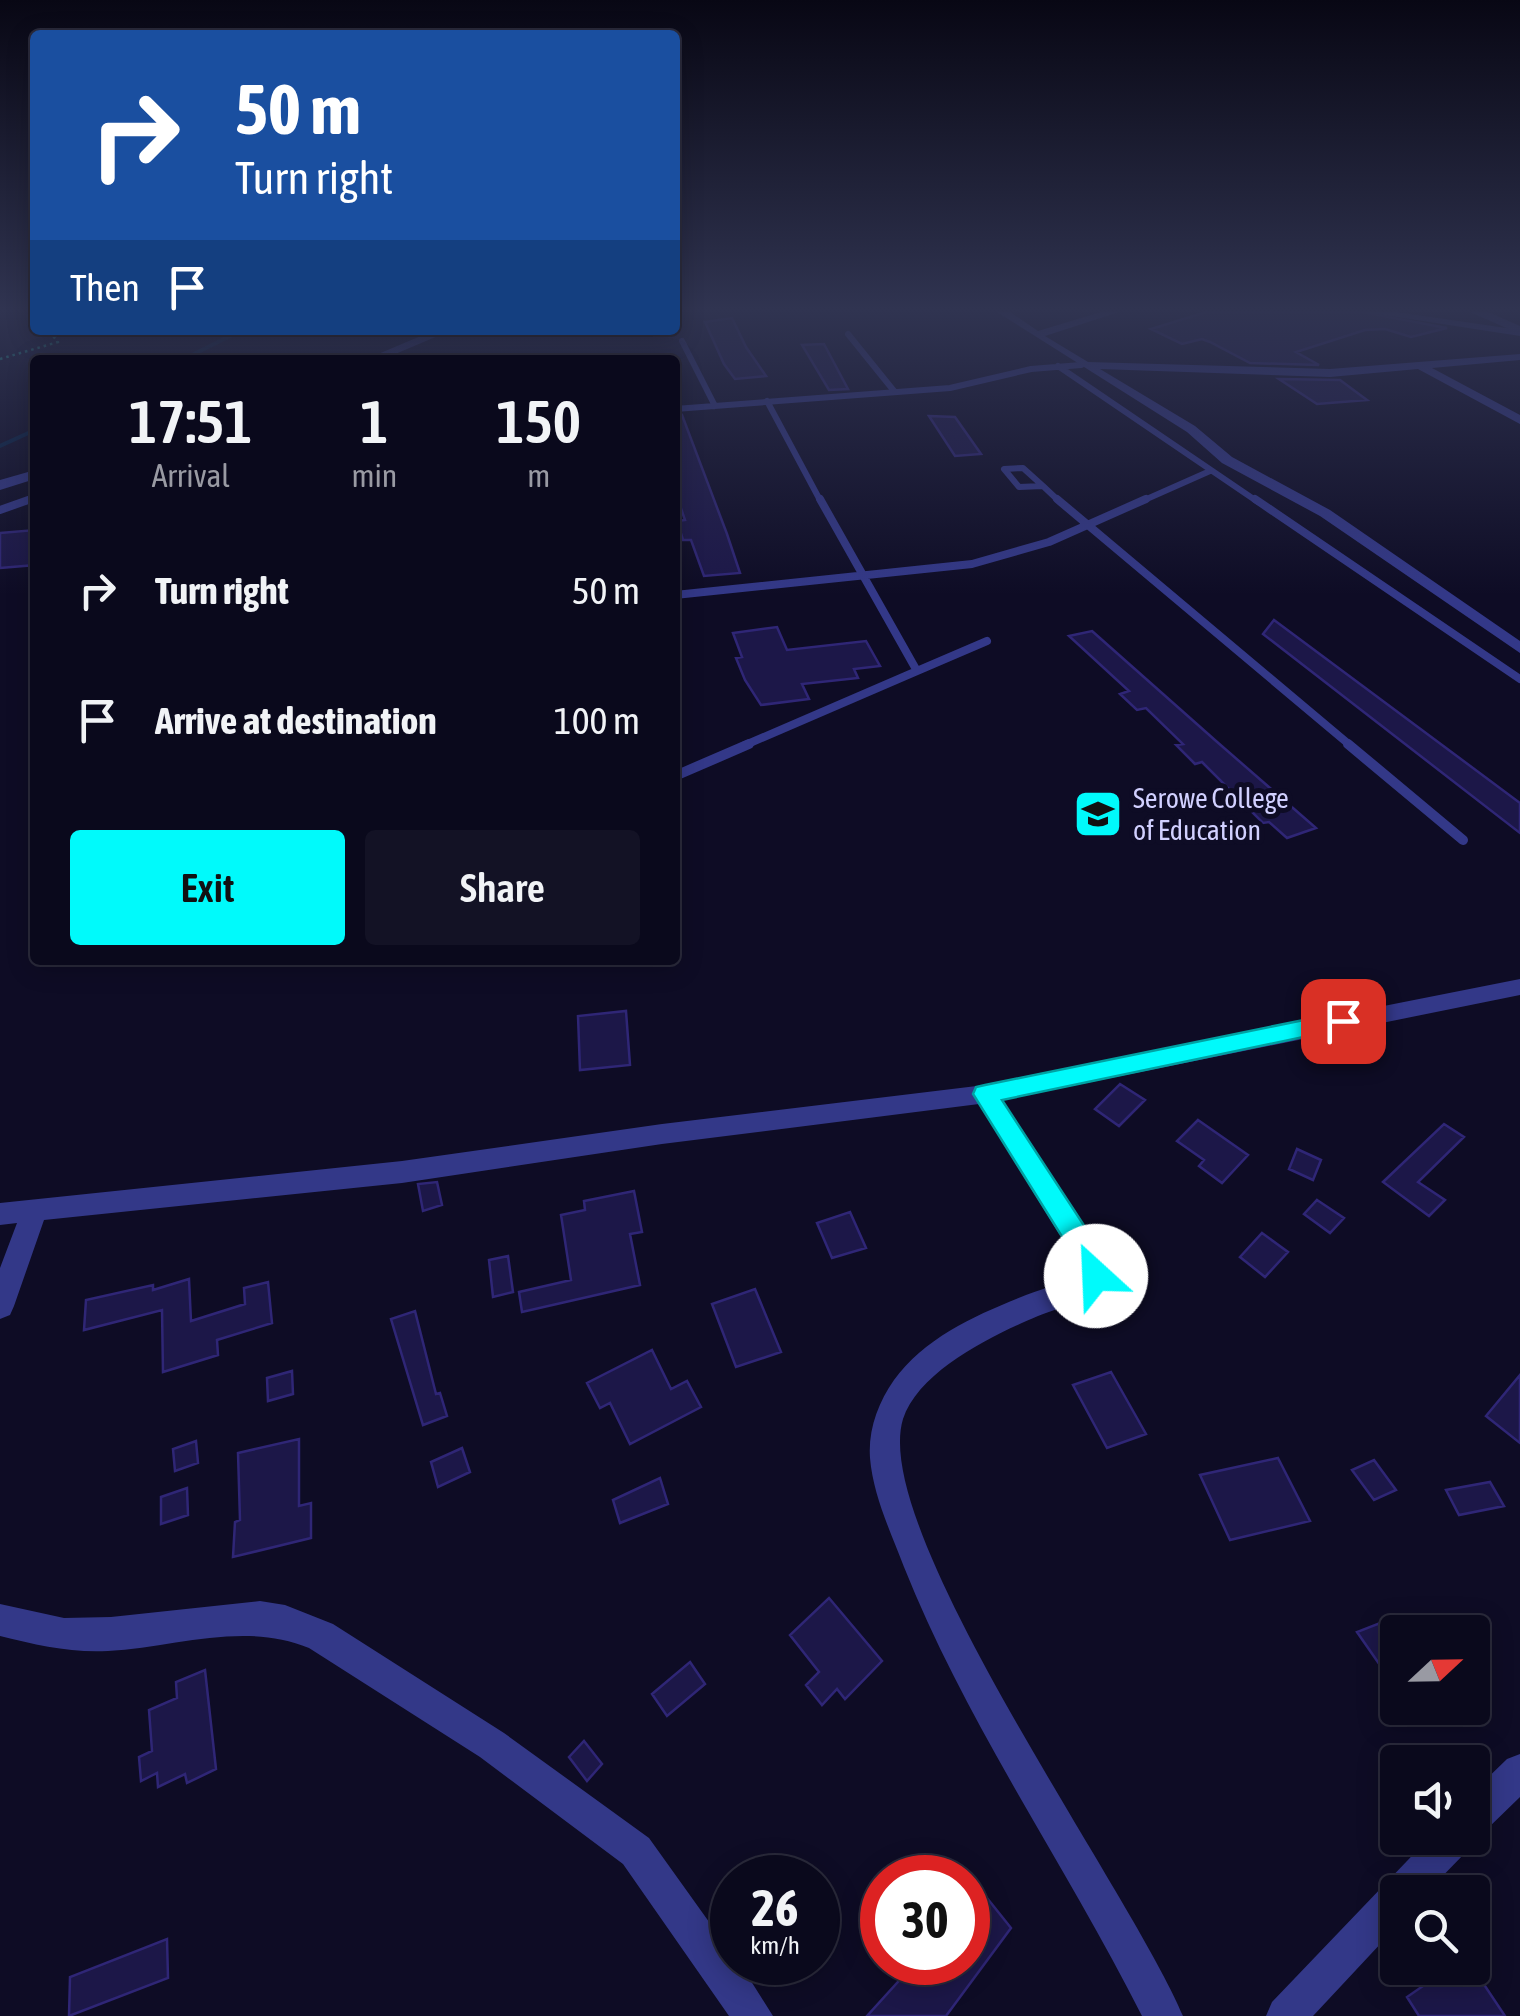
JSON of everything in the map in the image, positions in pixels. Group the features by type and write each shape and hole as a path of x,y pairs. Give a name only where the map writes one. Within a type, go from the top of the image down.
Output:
{"street":[{"path":"1152,406 1191,429 1227,460 1325,514 1520,648"},
{"path":"1494,406 1520,420"},
{"path":"0,485 30,476"},
{"path":"0,1214 402,1172 908,1101 985,1094 1520,987"},
{"path":"985,1094 1095,1264 1096,1276 984,1326 922,1367 888,1420 886,1478 934,1603 1163,2016"},
{"path":"0,1306 34,1211"},
{"path":"0,1620 64,1635 111,1634 260,1616 285,1621 321,1636 492,1745 628,1844 753,2016"},
{"path":"1490,1801 1520,1772"},
{"path":"1419,1875 1438,1855"},
{"path":"1286,2016 1380,1916"}],"lane":[{"path":"680,409 714,406"},
{"path":"770,406 861,576 918,670"},
{"path":"1117,406 1520,679"},
{"path":"680,594 972,564 1048,542 1210,470"},
{"path":"1044,486 1084,524 1463,840"},
{"path":"0,510 30,500"},
{"path":"680,774 987,641"}],"building":[{"path":"680,415 740,573 704,576 691,540 683,540"},
{"path":"929,416 955,417 981,454 955,456"},
{"path":"30,530 30,565 0,568 0,533"},
{"path":"1274,620 1520,803 1520,833 1263,634"},
{"path":"777,627 787,650 866,641 880,666 854,669 858,678 802,684 809,699 761,705 736,658 742,657 733,633"},
{"path":"1092,631 1316,828 1287,838 1269,822 1263,823 1202,762 1195,764 1176,745 1183,744 1146,708 1137,710 1120,694 1129,691 1069,636"},
{"path":"626,1011 630,1065 580,1070 578,1016"},
{"path":"1120,1084 1145,1100 1119,1126 1095,1109"},
{"path":"1198,1120 1248,1155 1222,1183 1199,1166 1204,1160 1177,1141"},
{"path":"1444,1124 1464,1137 1418,1182 1445,1200 1429,1216 1383,1182"},
{"path":"1297,1149 1321,1160 1313,1180 1289,1169"},
{"path":"437,1182 442,1205 423,1211 418,1184"},
{"path":"634,1191 642,1232 630,1234 640,1285 522,1312 519,1292 571,1280 561,1215 585,1210 584,1201"},
{"path":"1317,1200 1344,1218 1330,1233 1304,1214"},
{"path":"850,1212 866,1248 832,1258 817,1223"},
{"path":"1262,1233 1288,1252 1265,1277 1240,1257"},
{"path":"508,1256 513,1292 493,1297 489,1260"},
{"path":"189,1279 191,1321 245,1304 244,1288 268,1282 272,1323 217,1340 218,1355 163,1372 162,1310 84,1330 86,1300 153,1285 153,1290"},
{"path":"755,1289 781,1352 736,1367 712,1304"},
{"path":"415,1311 436,1394 440,1393 447,1416 423,1425 391,1319"},
{"path":"652,1350 671,1389 687,1381 701,1407 630,1444 610,1403 600,1408 587,1383"},
{"path":"292,1371 293,1394 268,1401 267,1378"},
{"path":"1111,1372 1146,1434 1107,1448 1073,1385"},
{"path":"1520,1375 1520,1443 1486,1416"},
{"path":"299,1439 299,1506 311,1503 311,1538 233,1557 235,1522 240,1520 238,1453"},
{"path":"196,1441 198,1463 175,1471 173,1449"},
{"path":"462,1448 470,1472 438,1487 431,1462"},
{"path":"1278,1458 1310,1521 1230,1540 1200,1475"},
{"path":"1374,1460 1396,1490 1374,1500 1352,1470"},
{"path":"660,1478 668,1504 620,1523 613,1500"},
{"path":"1490,1482 1504,1506 1459,1515 1446,1490"},
{"path":"187,1488 188,1515 161,1524 161,1497"},
{"path":"829,1598 882,1661 845,1699 837,1689 822,1705 806,1685 819,1672 790,1635"},
{"path":"1380,1623 1380,1665 1357,1632"},
{"path":"690,1662 705,1684 667,1716 652,1694"},
{"path":"205,1670 216,1769 187,1783 185,1774 158,1787 157,1773 141,1781 139,1757 152,1751 149,1710 177,1698 176,1682"},
{"path":"584,1741 602,1764 587,1781 569,1757"},
{"path":"990,1902 1011,1928 990,1956"},
{"path":"167,1939 168,1978 69,2016 70,1977"},
{"path":"895,1985 969,1985 946,2016 867,2016"},
{"path":"1424,1985 1484,1985 1505,2016 1419,2016 1407,1997"}],"waterway":[{"path":"0,446 30,432"}],"place":[{"name":"Serowe College of Education","path":"1098,814"}],"route":[{"path":"1096,1276 1095,1264 985,1094 1343,1021"}]}
